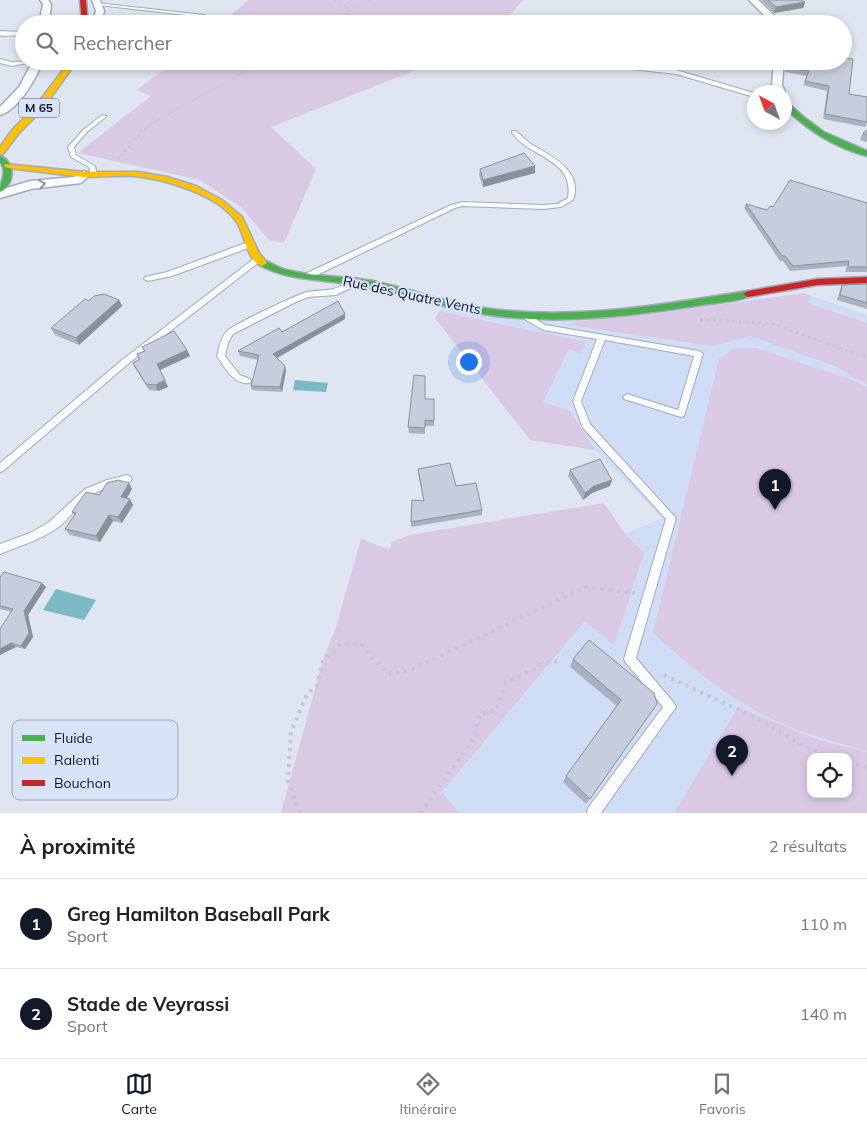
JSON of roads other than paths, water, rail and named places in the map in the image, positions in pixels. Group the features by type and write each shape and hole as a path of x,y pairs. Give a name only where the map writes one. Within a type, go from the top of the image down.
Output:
{"street":[{"path":"44,0 47,4 45,15"},
{"path":"83,0 84,15"},
{"path":"753,0 769,15"},
{"path":"97,2 99,15"},
{"path":"0,112 10,104 30,81 33,70"},
{"name":"M 65","path":"8,122 57,70"},
{"name":"M 65","path":"0,152 68,70"},
{"path":"777,85 778,70"},
{"path":"792,109 802,120 827,137 845,147 867,154"},
{"path":"0,189 8,177 4,162 50,172 89,175 137,174 162,178 215,200 233,210 246,228 251,244 259,259"},
{"path":"0,194 30,185 77,180 89,175"},
{"name":"Rue des Quatre Vents","path":"259,259 264,264 272,267 353,281 449,304 524,314 594,314 664,307 819,282 867,280"}],"lane":[{"path":"97,2 197,15"},
{"path":"0,33 15,33"},
{"path":"0,61 15,64"},
{"path":"656,70 676,72 747,93"},
{"path":"89,175 92,166 73,156 71,147 85,130 104,116"},
{"path":"310,275 454,206 462,204 543,207 559,206 571,199 573,192 570,179 561,164 531,147 514,132"},
{"path":"148,279 169,274 251,244"},
{"path":"0,468 125,362 259,259"},
{"path":"247,381 238,377 221,356 224,343 230,332 293,300 306,295 333,293 348,286 353,281"},
{"path":"524,314 543,327 699,354 681,414 627,397"},
{"path":"594,813 670,707 630,659 671,518 586,426 577,401 602,336"},
{"path":"0,550 33,538 55,524 79,498 95,488 113,481 128,479"}],"place":[{"name":"Greg Hamilton Baseball Park","path":"775,510"},
{"name":"Stade de Veyrassi","path":"732,776"}]}
